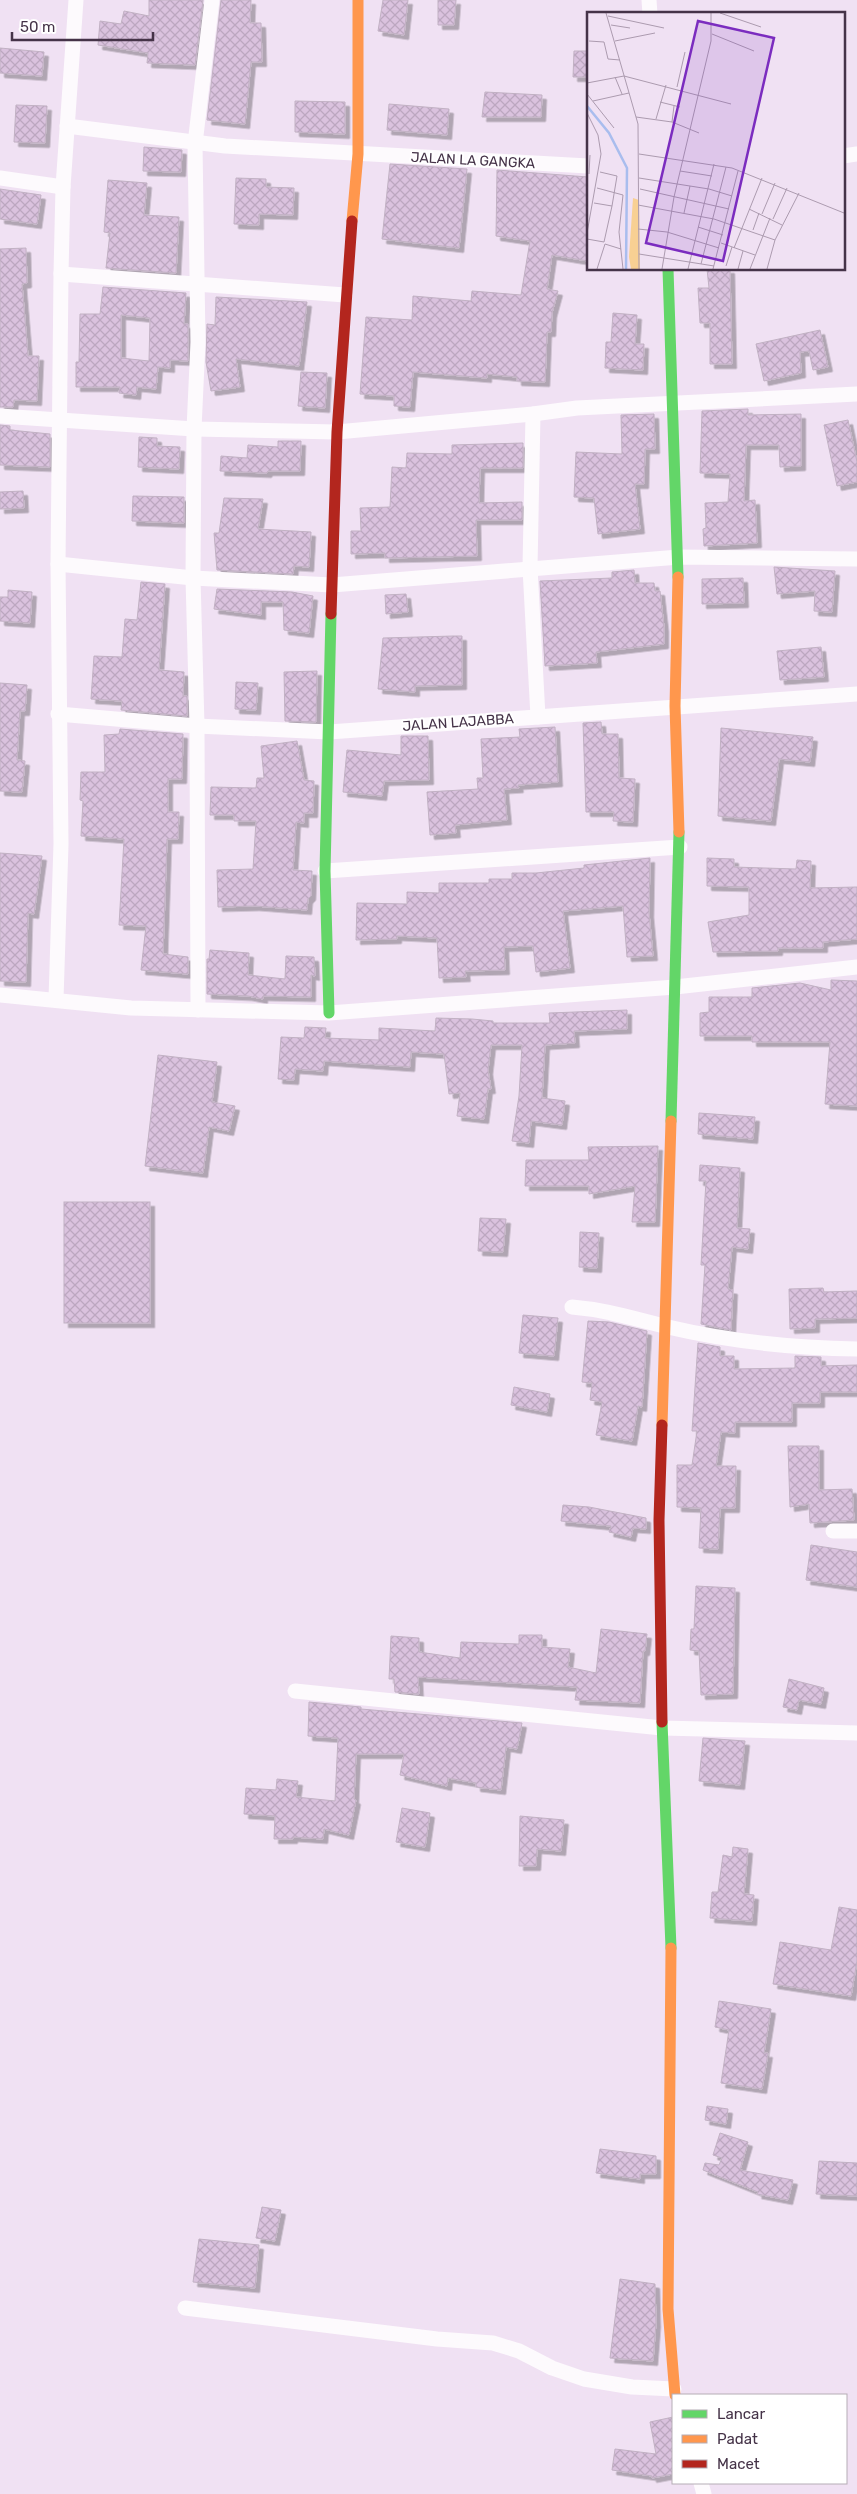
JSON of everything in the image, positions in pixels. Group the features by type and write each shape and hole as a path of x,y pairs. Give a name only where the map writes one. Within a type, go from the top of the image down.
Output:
{"street":[{"path":"56,999 61,844 58,714 58,564 61,274 63,187 76,0"},
{"path":"198,1010 197,726 193,578 194,429 198,342 195,144 212,0"},
{"path":"329,1013 325,871 336,432 345,295 358,154 358,0"},
{"name":"JALAN LA GANGKA","path":"67,126 195,144 587,166"},
{"path":"844,156 857,154"},
{"path":"0,178 63,187"},
{"path":"185,2308 437,2339 493,2343 519,2351 552,2368 584,2379 675,2392 668,2309 671,1942 662,1728 659,1520 667,1327 680,848 675,706 679,558 668,270"},
{"path":"61,274 345,295"},
{"path":"0,416 194,429 336,432 533,414 577,408 857,394"},
{"path":"533,414 530,568 538,717"},
{"path":"58,564 193,578 332,585 530,568 679,558 857,559"},
{"name":"JALAN LAJABBA","path":"58,714 197,726 329,732 857,694"},
{"path":"325,871 680,848"},
{"path":"0,995 56,999 131,1008 329,1013 675,987 857,967"},
{"path":"572,1307 615,1312 667,1327 730,1339 793,1348 857,1349"},
{"path":"832,1531 857,1531"},
{"path":"295,1691 662,1728 857,1733"}],"building":[{"path":"149,0 203,0 195,65 147,63 148,53 98,45 100,21 121,24 124,11 149,16"},
{"path":"221,0 251,0 250,23 261,23 262,62 251,62 245,124 207,120"},
{"path":"383,0 408,0 404,35 378,31"},
{"path":"438,0 456,0 454,25 438,25"},
{"path":"0,48 44,52 42,76 0,73"},
{"path":"574,51 587,51 587,77 573,77"},
{"path":"485,92 542,95 541,117 482,117"},
{"path":"295,101 345,102 345,134 295,132"},
{"path":"389,104 449,109 447,135 387,130"},
{"path":"16,105 47,106 45,143 14,142"},
{"path":"144,147 182,150 181,172 143,171"},
{"path":"390,164 467,169 459,248 382,239"},
{"path":"497,170 587,177 587,261 552,255 547,289 558,291 552,313 551,332 547,332 545,382 517,381 517,377 487,374 487,378 413,372 410,407 394,406 394,396 360,394 366,317 412,320 413,296 471,301 472,291 521,295 530,241 496,236"},
{"path":"236,178 266,179 266,187 294,188 293,215 259,214 259,225 234,224"},
{"path":"108,180 147,183 144,215 179,217 176,273 106,268 110,233 104,232"},
{"path":"0,189 41,195 37,224 0,219"},
{"path":"26,248 27,283 22,284 28,356 39,356 37,401 14,400 13,407 0,407 0,249"},
{"path":"707,270 730,270 732,364 710,364 710,323 700,323 698,288 709,288"},
{"path":"103,287 186,293 184,324 188,324 188,361 170,360 170,368 158,367 156,389 137,387 136,395 119,393 120,387 76,387 76,362 79,362 80,314 100,314","holes":["121,315 150,318 149,361 121,358"]},
{"path":"216,297 307,302 299,366 236,359 240,387 211,391 206,362 207,324 215,325"},
{"path":"613,313 637,315 635,344 644,344 643,370 605,368 606,342 611,342"},
{"path":"820,330 828,367 813,370 809,351 800,352 801,373 764,381 756,344"},
{"path":"301,372 327,373 325,408 298,406"},
{"path":"748,409 748,415 801,414 801,466 780,467 779,445 746,445 744,501 755,500 757,543 704,546 703,529 706,528 705,503 728,502 730,474 700,473 702,411"},
{"path":"654,414 655,449 645,449 644,484 635,484 640,529 598,534 594,498 574,497 576,452 622,454 621,415"},
{"path":"848,420 857,462 857,482 837,486 824,425"},
{"path":"0,425 10,426 10,430 50,434 50,467 0,465"},
{"path":"139,437 157,438 157,446 180,447 179,469 138,467"},
{"path":"278,441 301,441 300,471 268,471 267,473 220,471 221,456 247,458 248,445 278,447"},
{"path":"523,443 523,468 480,468 479,503 522,502 522,520 476,520 477,556 385,558 385,553 351,554 351,531 361,531 360,508 390,507 392,467 406,468 407,453 452,454 452,445"},
{"path":"23,491 24,508 0,509 0,492"},
{"path":"133,496 184,497 184,523 132,521"},
{"path":"224,498 263,499 258,529 311,532 309,567 294,566 293,574 217,570 214,533 219,533"},
{"path":"774,567 835,571 832,612 814,611 815,591 777,594"},
{"path":"634,570 635,583 654,583 655,591 660,591 664,644 596,652 597,663 545,666 540,581 612,578 612,572"},
{"path":"743,578 744,603 702,604 702,579"},
{"path":"141,582 165,584 159,670 184,672 183,696 187,696 187,716 121,710 122,701 91,699 94,656 122,657 125,619 137,620"},
{"path":"217,589 292,592 313,596 309,633 284,630 283,602 261,602 261,615 214,609"},
{"path":"8,590 32,592 30,623 0,621 0,597 8,597"},
{"path":"406,594 408,612 386,614 385,595"},
{"path":"462,636 462,685 415,686 415,692 378,689 383,638"},
{"path":"821,647 824,677 780,680 777,651"},
{"path":"317,671 316,722 285,721 284,672"},
{"path":"236,682 258,683 256,710 235,709"},
{"path":"0,683 27,685 25,711 20,711 17,760 25,761 22,792 0,791"},
{"path":"601,722 602,734 618,734 619,778 635,779 633,822 613,821 614,812 586,812 583,723"},
{"path":"555,727 558,782 518,785 519,788 504,789 507,820 455,825 456,833 430,835 427,792 478,789 477,778 483,778 481,739 520,737 519,729"},
{"path":"721,728 813,737 810,762 779,759 771,821 718,816"},
{"path":"120,729 183,734 182,779 168,779 168,812 179,812 178,839 167,839 163,954 188,957 188,974 141,970 146,926 119,925 124,839 81,836 83,801 80,800 81,772 105,772 104,735 119,734"},
{"path":"401,736 428,736 429,780 384,781 382,796 343,792 347,750 401,755"},
{"path":"297,741 304,780 314,781 313,813 304,813 304,823 296,822 293,870 312,871 311,896 308,899 307,910 255,906 218,907 217,870 253,869 256,821 234,821 234,815 210,815 211,787 256,788 257,778 264,778 261,746"},
{"path":"0,853 42,856 34,914 28,913 26,982 0,981"},
{"path":"650,858 649,913 653,956 627,957 623,906 563,911 570,968 536,972 533,946 504,947 505,970 465,971 466,977 439,978 437,938 397,936 397,939 356,940 357,903 407,904 407,892 439,893 439,883 489,883 489,879 512,879 512,873 536,873 584,868 584,865"},
{"path":"707,858 734,859 734,867 796,869 797,860 811,861 810,888 857,887 857,939 823,942 823,948 778,948 778,951 713,952 708,922 749,915 749,887 707,886"},
{"path":"210,950 249,953 248,975 285,979 286,956 314,957 315,976 311,975 311,997 263,996 263,999 248,996 207,994 207,959 209,959"},
{"path":"831,980 857,981 857,1106 825,1104 830,1042 752,1042 752,1036 700,1036 700,1013 709,1012 709,997 752,997 752,988 800,983 831,990"},
{"path":"627,1010 627,1029 574,1031 575,1043 545,1045 542,1098 565,1101 562,1125 531,1121 529,1143 512,1141 519,1096 522,1045 491,1045 488,1070 491,1089 488,1089 484,1119 457,1116 460,1093 449,1094 444,1054 411,1052 410,1067 324,1061 323,1071 295,1069 294,1080 278,1079 281,1037 304,1038 305,1027 326,1028 325,1038 379,1040 379,1028 435,1031 436,1018 472,1019 493,1021 493,1023 550,1023 549,1013"},
{"path":"158,1055 217,1062 212,1102 235,1106 229,1131 209,1127 203,1173 145,1166"},
{"path":"699,1113 755,1117 753,1139 698,1134"},
{"path":"658,1146 655,1222 632,1222 635,1186 589,1194 589,1186 525,1186 526,1160 589,1160 588,1147"},
{"path":"700,1165 740,1168 737,1228 750,1229 748,1249 732,1247 728,1289 733,1290 731,1330 701,1324 705,1265 701,1265 706,1181 699,1181"},
{"path":"64,1202 150,1202 150,1323 64,1323"},
{"path":"480,1218 506,1219 503,1252 478,1251"},
{"path":"580,1232 599,1233 597,1268 579,1267"},
{"path":"823,1288 824,1292 857,1291 857,1318 815,1319 815,1328 790,1329 789,1289"},
{"path":"523,1315 558,1318 554,1356 519,1353"},
{"path":"588,1321 609,1322 647,1331 642,1407 638,1406 632,1441 596,1435 602,1402 590,1400 592,1383 582,1382"},
{"path":"698,1343 720,1347 720,1356 734,1356 734,1369 795,1368 795,1356 821,1357 821,1366 857,1365 857,1392 820,1392 820,1403 792,1403 792,1422 735,1422 735,1433 721,1432 716,1466 736,1466 735,1508 720,1508 718,1549 699,1548 701,1508 677,1507 677,1465 692,1465 697,1431 692,1431"},
{"path":"514,1387 550,1394 547,1412 511,1405"},
{"path":"788,1446 819,1446 819,1490 852,1489 854,1520 810,1523 809,1504 790,1507"},
{"path":"563,1505 589,1507 646,1518 646,1529 633,1528 631,1537 609,1532 611,1526 561,1521"},
{"path":"811,1545 857,1552 857,1587 806,1580"},
{"path":"696,1586 735,1588 733,1694 701,1695 699,1651 690,1650 691,1629 694,1629"},
{"path":"601,1629 647,1634 645,1651 643,1651 640,1703 575,1700 577,1687 418,1677 419,1694 395,1692 394,1679 389,1679 391,1636 419,1638 419,1652 460,1658 461,1642 519,1644 519,1635 542,1635 542,1647 570,1649 568,1667 596,1673"},
{"path":"789,1679 824,1688 821,1704 799,1700 797,1710 783,1707"},
{"path":"309,1702 361,1707 361,1709 522,1723 517,1749 506,1747 501,1790 476,1787 476,1783 448,1778 447,1786 400,1775 404,1754 356,1754 354,1799 356,1800 349,1835 324,1829 323,1839 293,1837 293,1839 274,1839 275,1816 244,1814 246,1788 276,1790 277,1779 298,1781 296,1797 335,1801 338,1738 308,1736"},
{"path":"703,1738 745,1741 740,1785 699,1781"},
{"path":"402,1808 430,1813 425,1847 396,1842"},
{"path":"520,1816 564,1820 561,1851 537,1849 536,1866 519,1866"},
{"path":"733,1847 748,1849 744,1894 754,1895 752,1921 710,1918 712,1892 718,1892 723,1855 732,1857"},
{"path":"839,1907 857,1910 857,1961 851,1996 773,1984 780,1942 831,1950"},
{"path":"719,2001 771,2009 764,2053 768,2053 762,2089 721,2083 729,2030 715,2027"},
{"path":"707,2106 728,2109 726,2124 705,2120"},
{"path":"720,2133 748,2142 740,2170 793,2180 788,2200 757,2194 758,2192 703,2170 705,2163 719,2165 722,2158 713,2155"},
{"path":"600,2149 656,2156 656,2174 640,2174 640,2179 596,2173"},
{"path":"819,2161 857,2163 857,2196 816,2194"},
{"path":"262,2207 281,2210 275,2241 256,2238"},
{"path":"199,2239 259,2245 255,2288 193,2282"},
{"path":"620,2279 655,2284 656,2323 653,2361 610,2358"},
{"path":"672,2417 672,2474 652,2478 652,2476 612,2470 615,2449 656,2454 650,2422"}],"traffic: fast":[{"path":"668,270 678,577"},
{"path":"329,1013 325,871 331,614"},
{"path":"671,1121 679,832"},
{"path":"662,1722 671,1948"}],"traffic: slow":[{"path":"352,221 358,154 358,0"},
{"path":"678,577 675,706 679,832"},
{"path":"662,1425 671,1121"},
{"path":"671,1948 668,2309 675,2394"}],"traffic: jam":[{"path":"331,614 337,432 352,221"},
{"path":"662,1425 659,1520 662,1722"}]}
